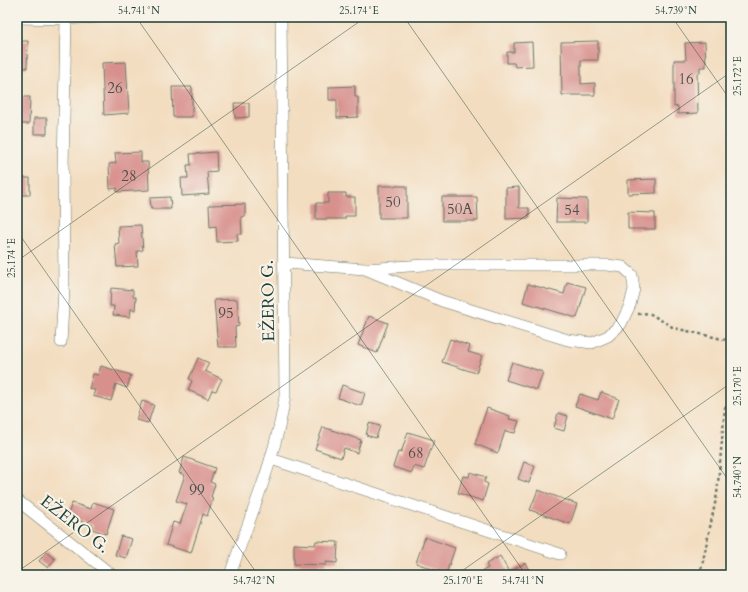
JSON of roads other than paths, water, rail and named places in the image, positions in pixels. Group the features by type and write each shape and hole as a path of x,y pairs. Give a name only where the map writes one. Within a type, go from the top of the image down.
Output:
{"street":[{"path":"17,18 66,19 98,17"},
{"name":"EŽERO G.","path":"230,575 271,459 281,422 285,396 285,262 281,17"},
{"path":"61,342 64,289 63,168 66,19"},
{"path":"285,262 365,269 424,265 623,266 632,275 634,290 627,312 621,324 608,336 592,343 568,340 442,301 365,269"},
{"path":"271,459 560,554"},
{"name":"EŽERO G.","path":"17,500 112,575"}]}
